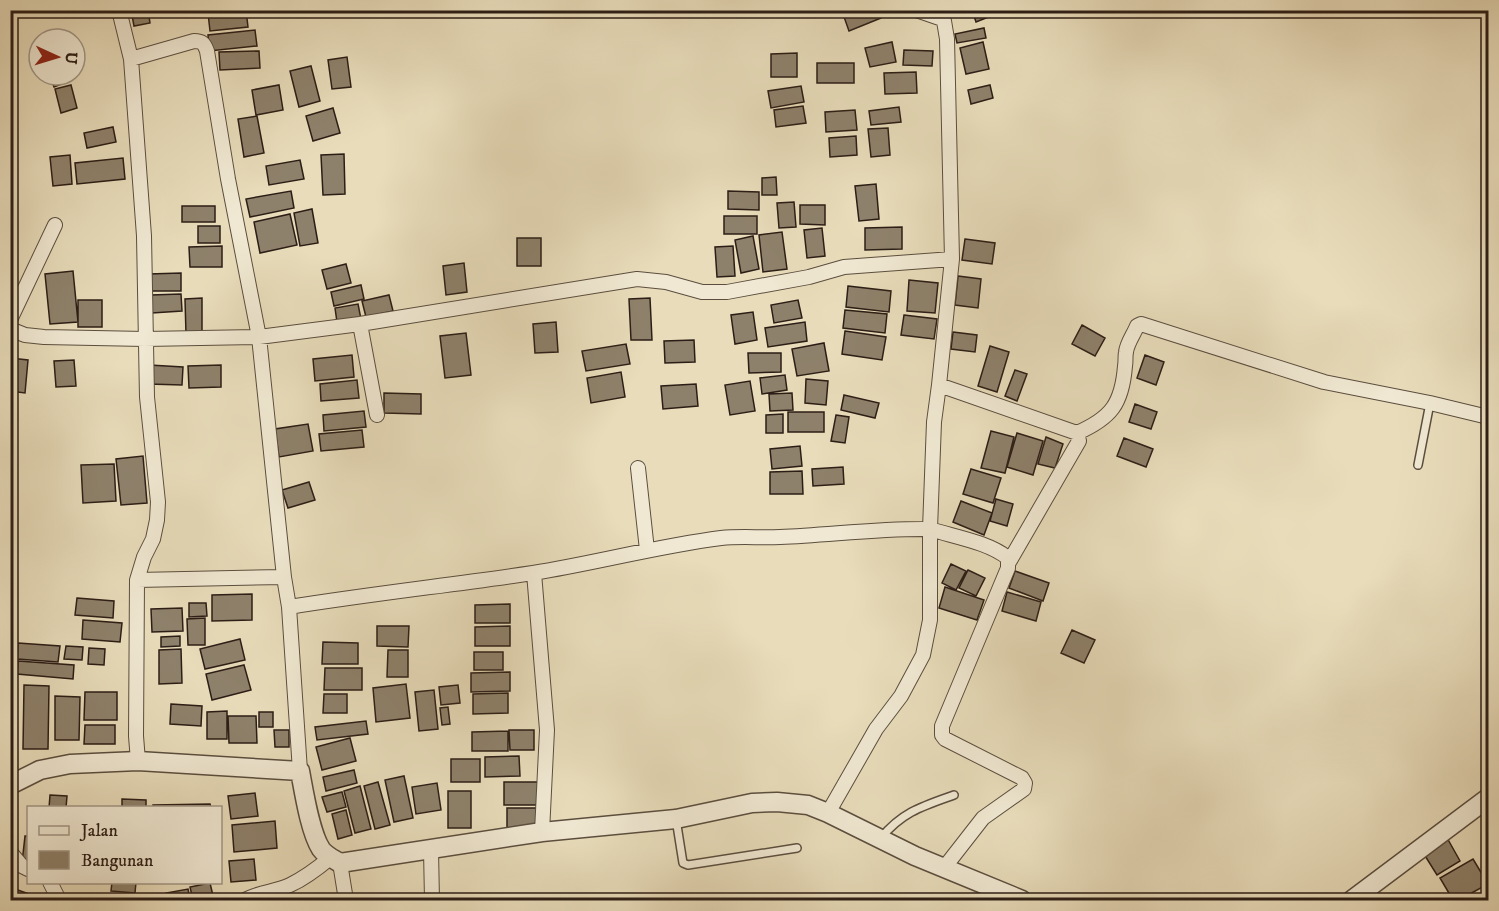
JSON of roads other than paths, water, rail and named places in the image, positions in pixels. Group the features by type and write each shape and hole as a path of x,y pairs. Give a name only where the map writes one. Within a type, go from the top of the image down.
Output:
{"street":[{"path":"119,10 131,59 144,236 147,397 158,502 153,539 144,557 137,580 136,736 138,761"},
{"path":"828,813 876,729 901,696 923,655 930,620 930,530 934,422 952,259 947,39 945,24 939,17 916,10"},
{"path":"131,59 194,40 205,44 259,337 289,607 300,771 309,814 321,849 335,860 346,900"},
{"path":"10,320 55,225"},
{"path":"10,329 25,335 44,336 145,339 259,337 360,324 637,279 666,282 702,292 727,292 809,277 844,267 952,259"},
{"path":"360,324 377,415"},
{"path":"939,385 1077,433 1097,424 1116,404 1120,393 1126,350 1137,326 1141,324 1324,382 1488,417"},
{"path":"944,868 983,818 1024,789 1025,783 1022,778 945,739 942,735 942,726 1009,562 1078,441 1077,433"},
{"path":"638,468 647,550"},
{"path":"289,607 382,592 534,573 647,550 723,538 906,529 930,530 986,547 1006,556 1009,562"},
{"path":"534,573 547,730 542,832"},
{"path":"137,580 284,577"},
{"path":"10,785 40,770 70,764 138,761 300,771"},
{"path":"1352,900 1488,798"},
{"path":"245,900 254,895 288,886 335,860 431,850 542,832 676,819 752,803 769,802 808,805 944,868 1022,900"},
{"path":"431,850 432,900"},
{"path":"10,852 27,868"},
{"path":"51,884 60,900"}],"lane":[{"path":"1418,465 1430,403"},
{"path":"881,838 898,819 915,808 954,795"},
{"path":"676,819 683,862 688,865 797,848"}]}
